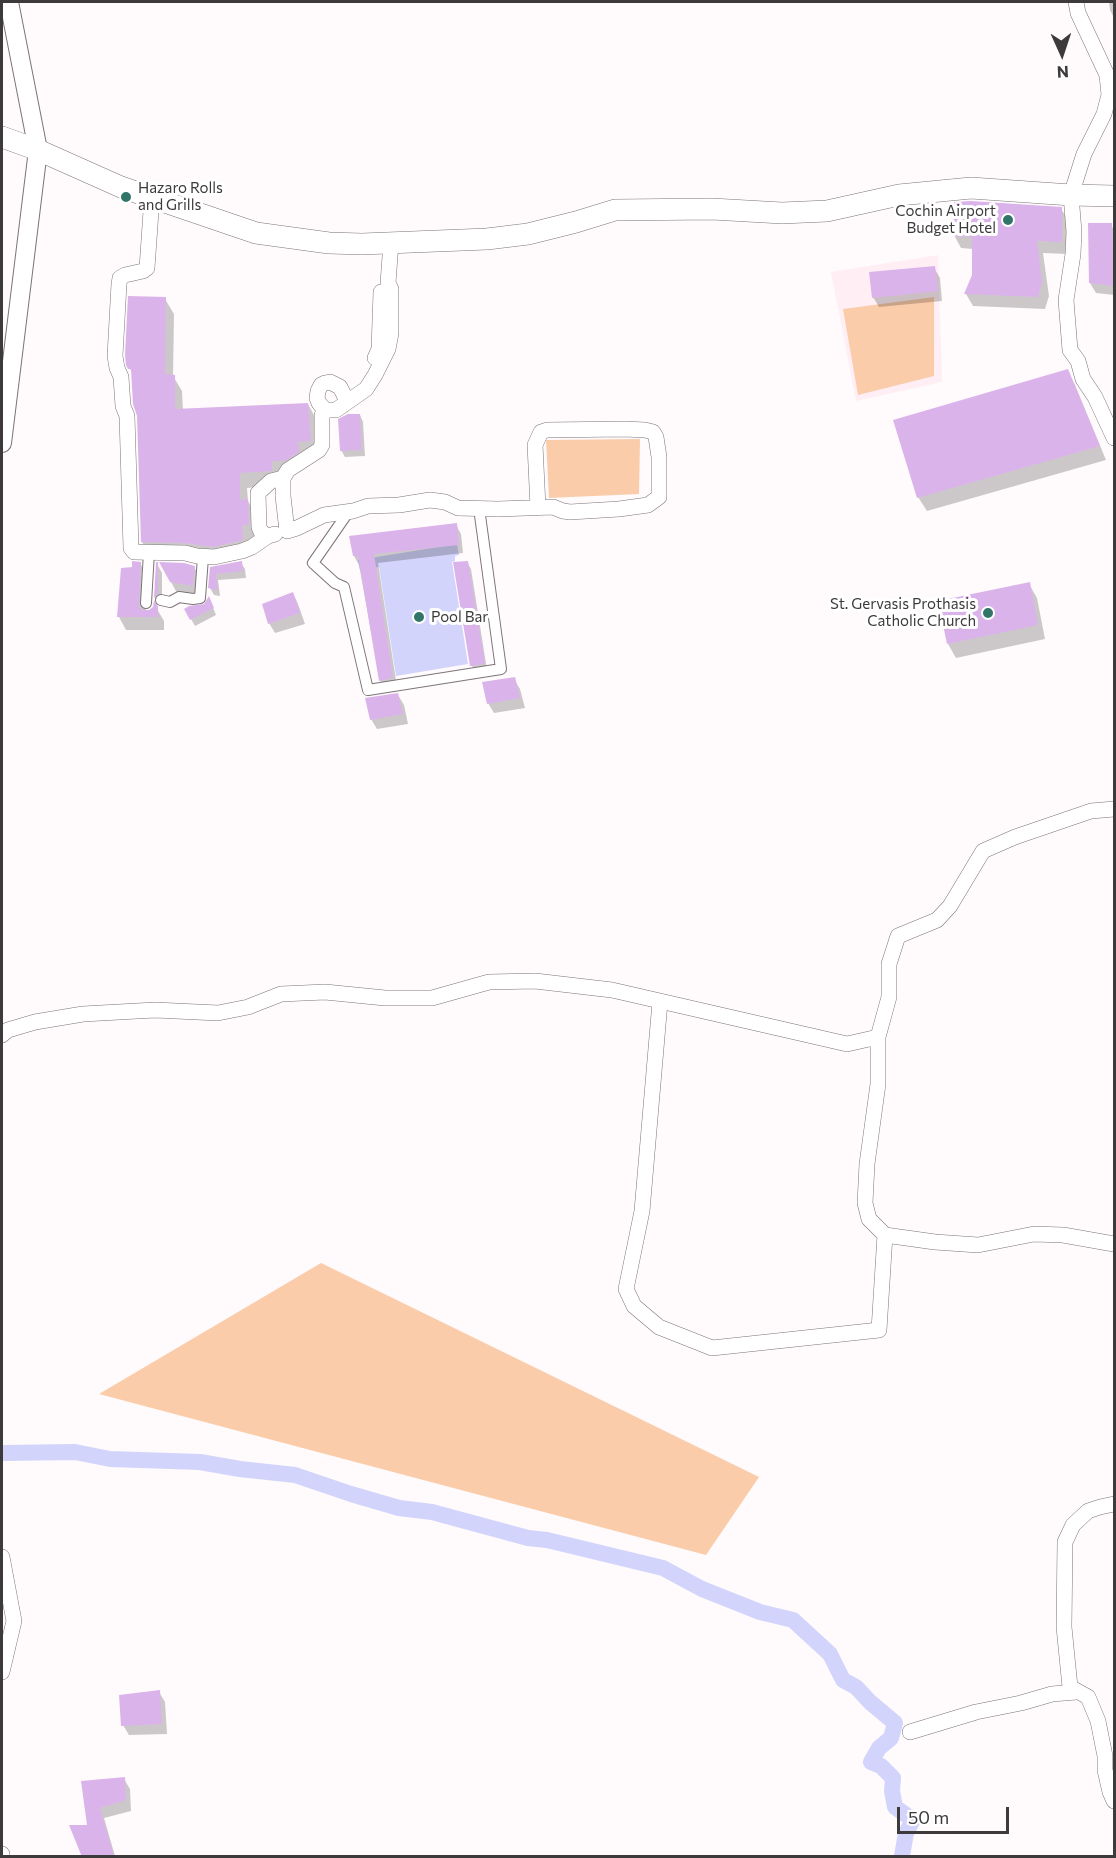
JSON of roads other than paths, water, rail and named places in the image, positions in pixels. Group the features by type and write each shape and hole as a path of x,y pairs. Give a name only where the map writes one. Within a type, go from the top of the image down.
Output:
{"main road":[{"path":"2,137 38,150 121,187 256,233 329,243 362,244 487,239 528,234 615,210 712,209 782,213 827,211 899,195 971,188 1114,196"}],"street":[{"path":"2,443 38,150 9,2"},
{"path":"1076,2 1078,13 1107,75 1109,95 1104,114 1084,154 1071,195 1073,254 1066,300 1070,350 1114,438"},
{"path":"152,197 147,268 120,278 115,356 127,416 131,548 134,552 185,553 203,557 224,555 242,551 268,536 297,528 324,515 349,512 368,506 437,500 458,508 553,507 570,512 641,507 659,497 659,457 653,432 625,429 541,432 535,445 538,507"},
{"path":"347,401 340,387 330,382 321,385 317,398 325,410 336,410 366,388 380,366 388,349 391,333 391,289 388,283 391,243"},
{"path":"287,531 283,504 283,478 288,470 319,450 322,445 322,415 325,410"},
{"path":"268,536 261,532 259,527 258,493 271,481 283,478"},
{"path":"349,512 313,563 344,587 368,690 501,669 479,508"},
{"path":"146,603 149,552"},
{"path":"161,600 170,602 179,597 200,598 203,557"},
{"path":"1114,809 1091,812 1015,837 982,851 950,906 937,920 898,936 889,964 889,997 878,1037 878,1084 867,1164 865,1203 869,1219 885,1235 978,1245 1034,1234 1064,1234 1114,1244"},
{"path":"2,1035 8,1030 35,1022 83,1014 155,1010 218,1013 248,1006 281,994 325,992 385,998 432,998 489,982 535,981 612,990 847,1044 878,1037"},
{"path":"660,1002 642,1212 626,1289 634,1306 659,1327 712,1348 879,1330 885,1235"},
{"path":"1114,1504 1088,1511 1073,1525 1065,1542 1064,1626 1070,1687 1088,1697 1098,1721 1105,1756 1105,1770 1114,1801"},
{"path":"2,1557 14,1621 2,1672"},
{"path":"910,1732 976,1712 1052,1694 1076,1692"}],"water":[{"path":"457,544 459,555 455,556 455,561 452,562 468,664 396,676 379,567 360,570 358,560"}],"waterway":[{"path":"2,1453 75,1452 110,1459 200,1462 295,1475 399,1508 432,1512 528,1538 547,1540 663,1568 702,1589 760,1612 793,1620 830,1654 843,1680 856,1687 895,1723 891,1738 879,1748 871,1762 881,1766 893,1778 892,1791 895,1807 913,1820 906,1833 902,1856"}],"place":[{"name":"Hazaro Rolls and Grills","path":"126,197"},
{"name":"Cochin Airport Budget Hotel","path":"1008,220"},
{"name":"St. Gervasis Prothasis Catholic Church","path":"988,613"},
{"name":"Pool Bar","path":"419,617"}]}
